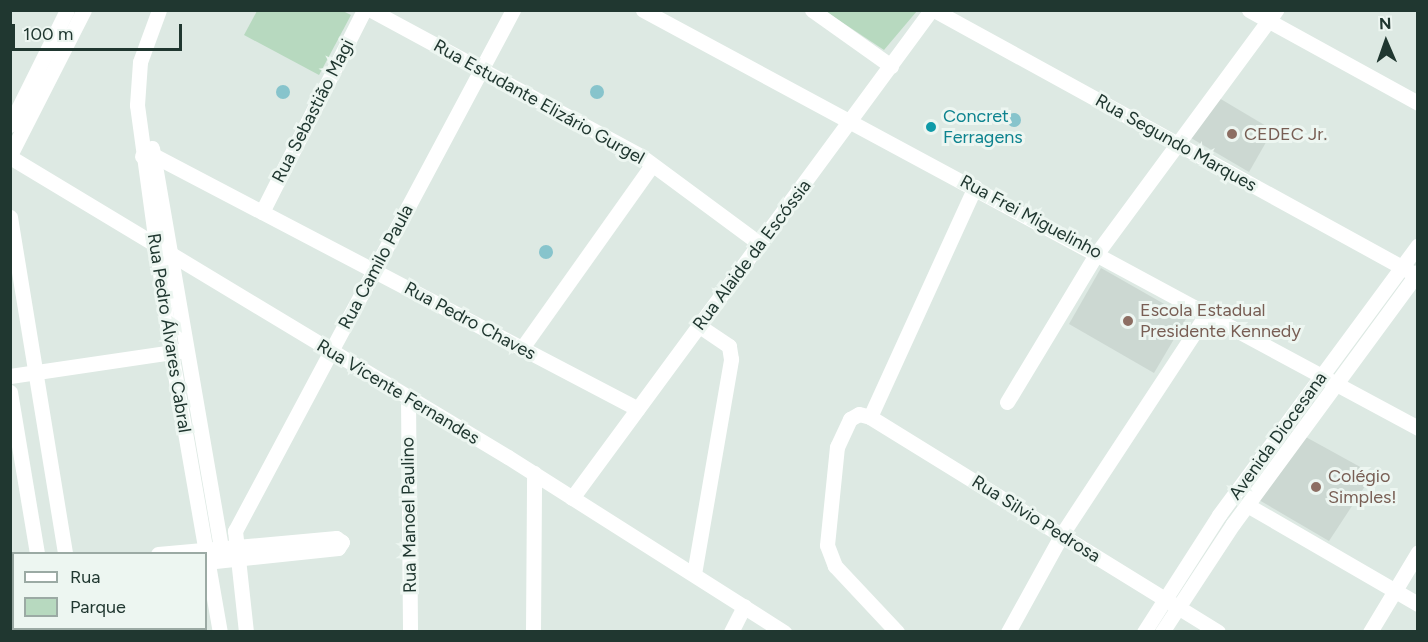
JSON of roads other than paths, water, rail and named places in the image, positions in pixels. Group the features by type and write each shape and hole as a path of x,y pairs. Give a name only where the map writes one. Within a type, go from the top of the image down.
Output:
{"street":[{"path":"10,125 67,10"},
{"path":"10,156 84,10"},
{"name":"Rua Pedro Álvares Cabral","path":"159,10 149,34 138,81 148,155 155,244 171,352 219,553 246,632"},
{"name":"Rua Sebastião Magi","path":"262,212 364,10"},
{"name":"Rua Estudante Elizário Gurgel","path":"371,10 652,165 760,244"},
{"name":"Rua Camilo Paula","path":"239,525 479,69 513,10"},
{"name":"Rua Frei Miguelinho","path":"643,10 975,187 1418,428"},
{"path":"812,10 891,66"},
{"name":"Rua Alaide da Escóssia","path":"572,498 933,10"},
{"name":"Rua Segundo Marques","path":"933,10 1417,274"},
{"path":"1249,10 1272,16 1418,103"},
{"path":"1007,402 1097,253 1272,16"},
{"name":"Rua Pedro Álvares Cabral","path":"148,155 170,254 219,553 220,632"},
{"name":"Rua Pedro Chaves","path":"148,155 262,212 638,409"},
{"name":"Rua Vicente Fernandes","path":"10,156 331,353 534,474 784,632"},
{"path":"522,348 652,165"},
{"path":"897,632 835,566 827,545 837,447 852,417 870,417 975,187"},
{"path":"10,217 38,372 65,552"},
{"name":"Avenida Diocesana","path":"1144,632 1163,598 1219,515 1418,245"},
{"name":"Avenida Diocesana","path":"1162,632 1233,524 1417,274"},
{"path":"1008,632 1062,534 1207,313"},
{"path":"694,574 731,359 729,346 699,326"},
{"path":"10,376 186,350"},
{"path":"10,392 37,552"},
{"name":"Rua Manoel Paulino","path":"408,398 411,632"},
{"name":"Rua Silvio Pedrosa","path":"870,417 1218,632"},
{"path":"533,632 534,474"},
{"path":"1247,505 1418,604"},
{"path":"1219,515 1233,524"},
{"name":"Rua Pedro Álvares Cabral","path":"219,553 239,525"},
{"path":"336,538 342,542 338,548 219,553 336,538"},
{"path":"1370,632 1418,552"},
{"path":"731,632 744,606"}],"water":[{"path":"280,85 286,85 290,92 286,99 280,99 276,95 276,89"},
{"path":"597,85 602,87 604,92 602,97 597,99 592,97 590,92 592,87"},
{"path":"1014,113 1019,115 1021,120 1019,125 1014,127 1009,125 1007,120 1009,115"},
{"path":"543,245 549,245 553,252 549,259 543,259 539,255 539,249"}],"place":[{"name":"Concret Ferragens","path":"931,127"},
{"name":"CEDEC Jr.","path":"1232,134"},
{"name":"Escola Estadual Presidente Kennedy","path":"1128,321"},
{"name":"Colégio Simples!","path":"1316,487"}]}
